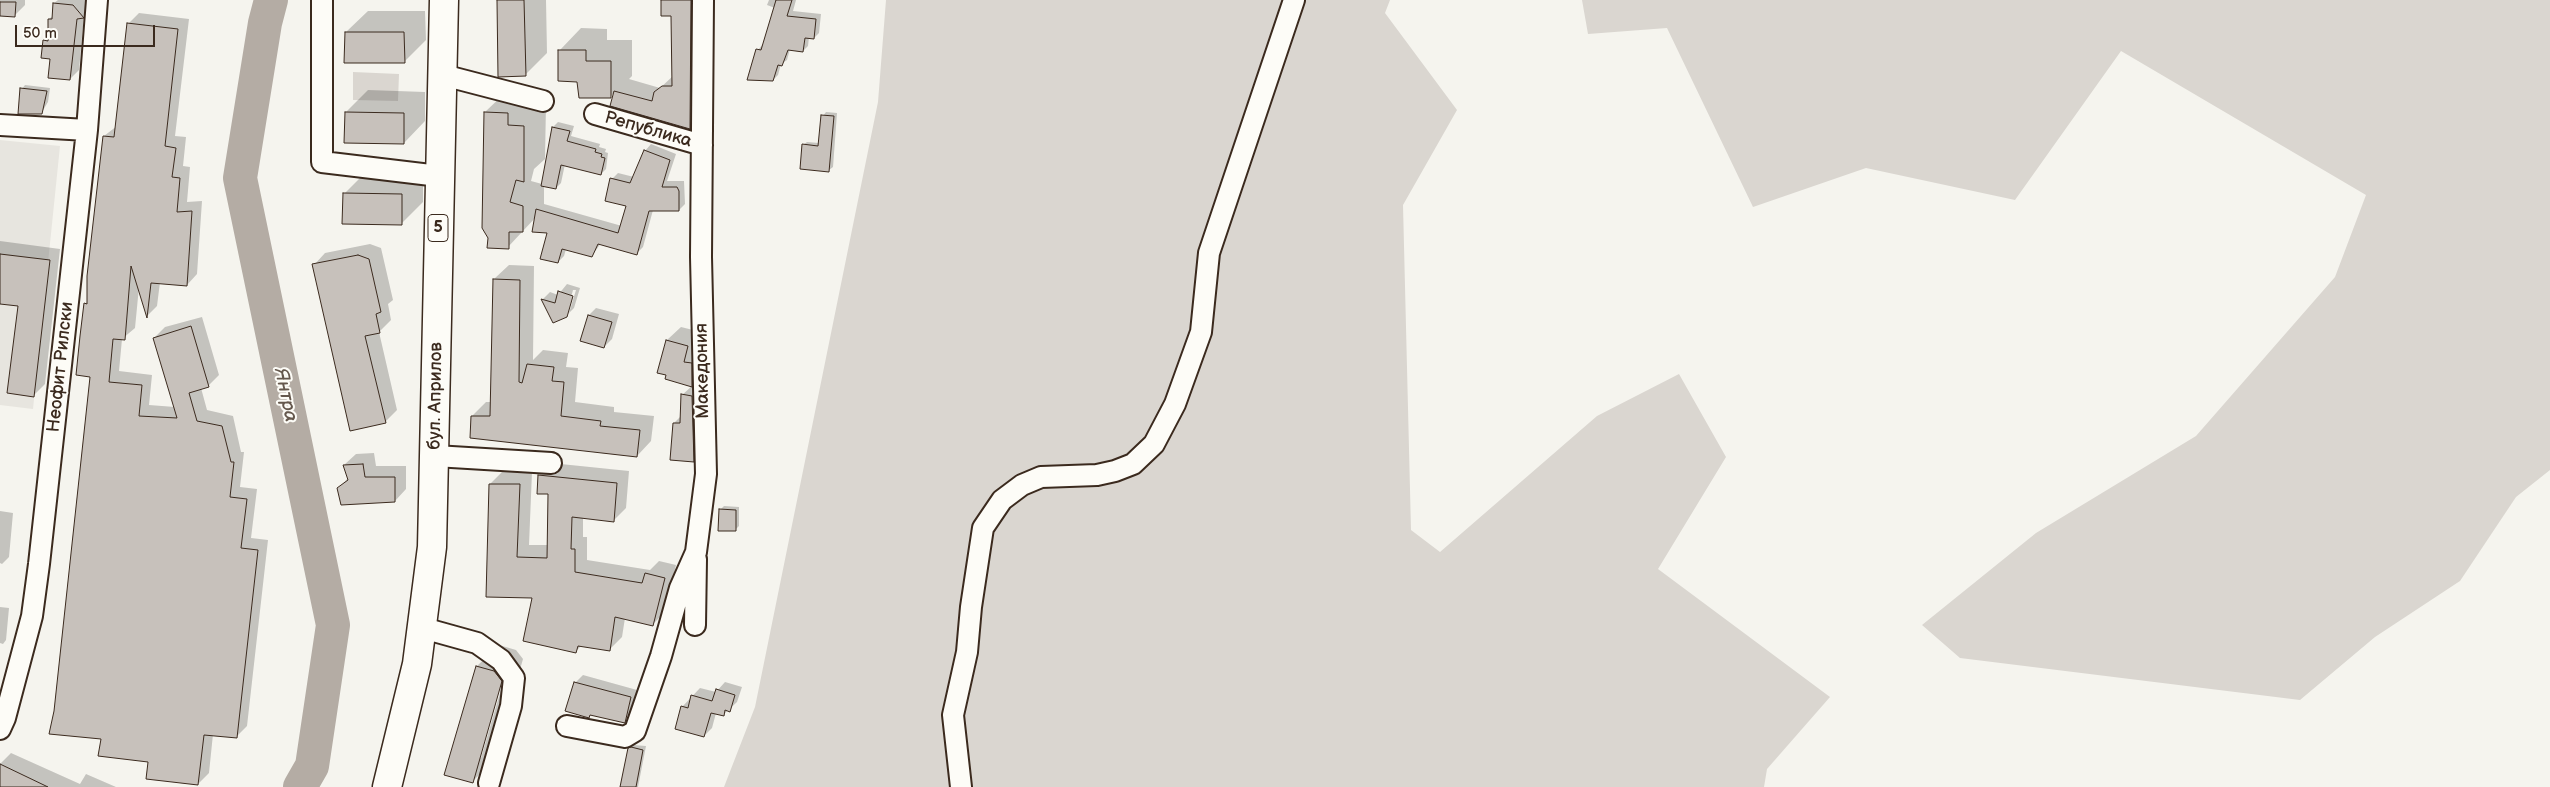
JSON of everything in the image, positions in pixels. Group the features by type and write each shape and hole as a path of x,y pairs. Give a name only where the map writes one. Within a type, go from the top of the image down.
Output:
{"main road":[{"name":"бул. Априлов","path":"388,787 411,694 423,628 432,547 435,456 438,176 443,75 444,0"}],"street":[{"name":"Неофит Рилски","path":"0,729 5,718 33,609 87,130 97,0"},
{"path":"322,0 322,162 438,176"},
{"name":"Македония","path":"567,726 624,737 635,731 661,656 680,588 696,552 706,474 701,257 702,0"},
{"path":"961,787 953,715 967,652 971,607 983,528 1002,500 1022,485 1041,477 1097,475 1115,471 1133,464 1154,444 1175,404 1201,332 1209,253 1294,0"},
{"path":"443,75 543,101"},
{"name":"Република","path":"595,114 702,145"},
{"path":"0,124 87,130"},
{"path":"435,456 551,464"},
{"path":"695,625 696,552"},
{"path":"423,628 477,643 501,660 514,678 511,706 490,783"}],"shaded area":[{"path":"886,0 1390,0 1385,13 1457,110 1403,205 1411,530 1440,552 1597,416 1679,374 1726,457 1658,569 1830,697 1767,769 1764,787 724,787 755,707 878,102"},
{"path":"1582,0 2550,0 2550,470 2516,497 2460,581 2375,637 2300,700 1960,658 1922,625 2036,533 2196,436 2335,277 2366,195 2121,51 2015,200 1866,168 1753,207 1667,28 1588,34"},
{"path":"353,72 399,74 398,101 353,100"},
{"path":"0,140 60,146 33,409 0,405"}],"building":[{"path":"497,0 524,0 526,76 498,77"},
{"path":"661,0 691,0 690,129 610,106 614,91 652,101 654,92 662,86 672,86 671,16 661,16"},
{"path":"776,0 792,0 787,16 816,19 814,39 805,38 803,52 788,50 782,66 778,65 773,81 747,80 756,49 761,50"},
{"path":"0,2 16,2 15,17 0,16"},
{"path":"53,3 73,5 84,18 77,19 70,80 48,78 50,59 41,58 43,40 48,41 48,19 52,19"},
{"path":"127,23 178,29 165,146 176,148 172,177 180,178 177,212 192,211 187,286 151,283 147,318 131,266 125,340 113,339 109,382 142,385 139,416 177,418 153,338 191,326 209,387 189,393 197,421 222,426 231,462 234,462 230,497 247,499 241,548 258,550 237,738 204,735 198,785 146,779 148,762 98,756 101,739 49,734 54,711 90,377 76,375 80,336 84,303 87,304 87,276 103,136 114,137"},
{"path":"345,32 404,32 405,63 344,63"},
{"path":"558,50 586,50 586,61 611,61 611,98 579,98 577,82 558,81"},
{"path":"20,88 47,91 42,114 18,114"},
{"path":"345,112 404,113 404,144 344,143"},
{"path":"484,112 508,113 508,125 524,126 524,182 516,180 510,202 523,206 523,232 509,232 509,249 487,248 488,238 482,228"},
{"path":"821,115 834,116 829,172 800,169 802,144 818,146"},
{"path":"552,127 570,131 567,141 596,149 595,152 602,154 601,157 605,158 601,175 561,165 556,189 541,186"},
{"path":"644,150 670,160 662,187 677,187 679,191 679,211 649,211 637,255 598,244 592,257 562,249 558,263 540,259 547,233 532,232 536,209 618,233 626,206 605,201 610,178 630,183"},
{"path":"343,193 402,194 402,225 342,224"},
{"path":"0,254 50,260 34,397 7,393 18,306 0,304"},
{"path":"358,255 369,259 381,312 376,314 380,333 365,336 386,423 350,431 312,264"},
{"path":"493,279 520,280 519,382 522,383 527,364 554,367 552,381 564,382 561,416 601,421 600,426 640,430 637,457 470,438 471,416 490,416"},
{"path":"558,291 573,296 567,317 553,323 541,299 555,303"},
{"path":"588,315 612,322 604,348 580,341"},
{"path":"666,340 688,346 684,362 692,363 692,387 665,379 666,375 657,373"},
{"path":"681,394 692,396 694,462 670,460 673,423 680,423"},
{"path":"363,464 365,477 395,477 395,502 341,505 337,488 348,480 343,465"},
{"path":"538,475 617,483 614,522 572,517 571,549 575,549 575,572 642,583 645,573 665,578 653,626 615,617 610,651 578,646 576,653 523,641 532,598 486,597 489,484 520,484 517,557 547,558 548,494 537,494"},
{"path":"719,509 736,510 736,531 718,531"},
{"path":"476,666 494,671 502,681 473,783 444,775"},
{"path":"574,682 631,697 625,723 590,715 589,718 565,711"},
{"path":"716,689 735,695 730,712 725,710 724,716 711,713 704,737 675,729 681,706 688,708 691,695 712,701"},
{"path":"628,748 643,750 636,787 620,787"},
{"path":"0,764 48,787 0,787"}],"waterway":[{"name":"Янтра","path":"271,0 265,23 240,178 333,625 312,766 300,787"}]}
